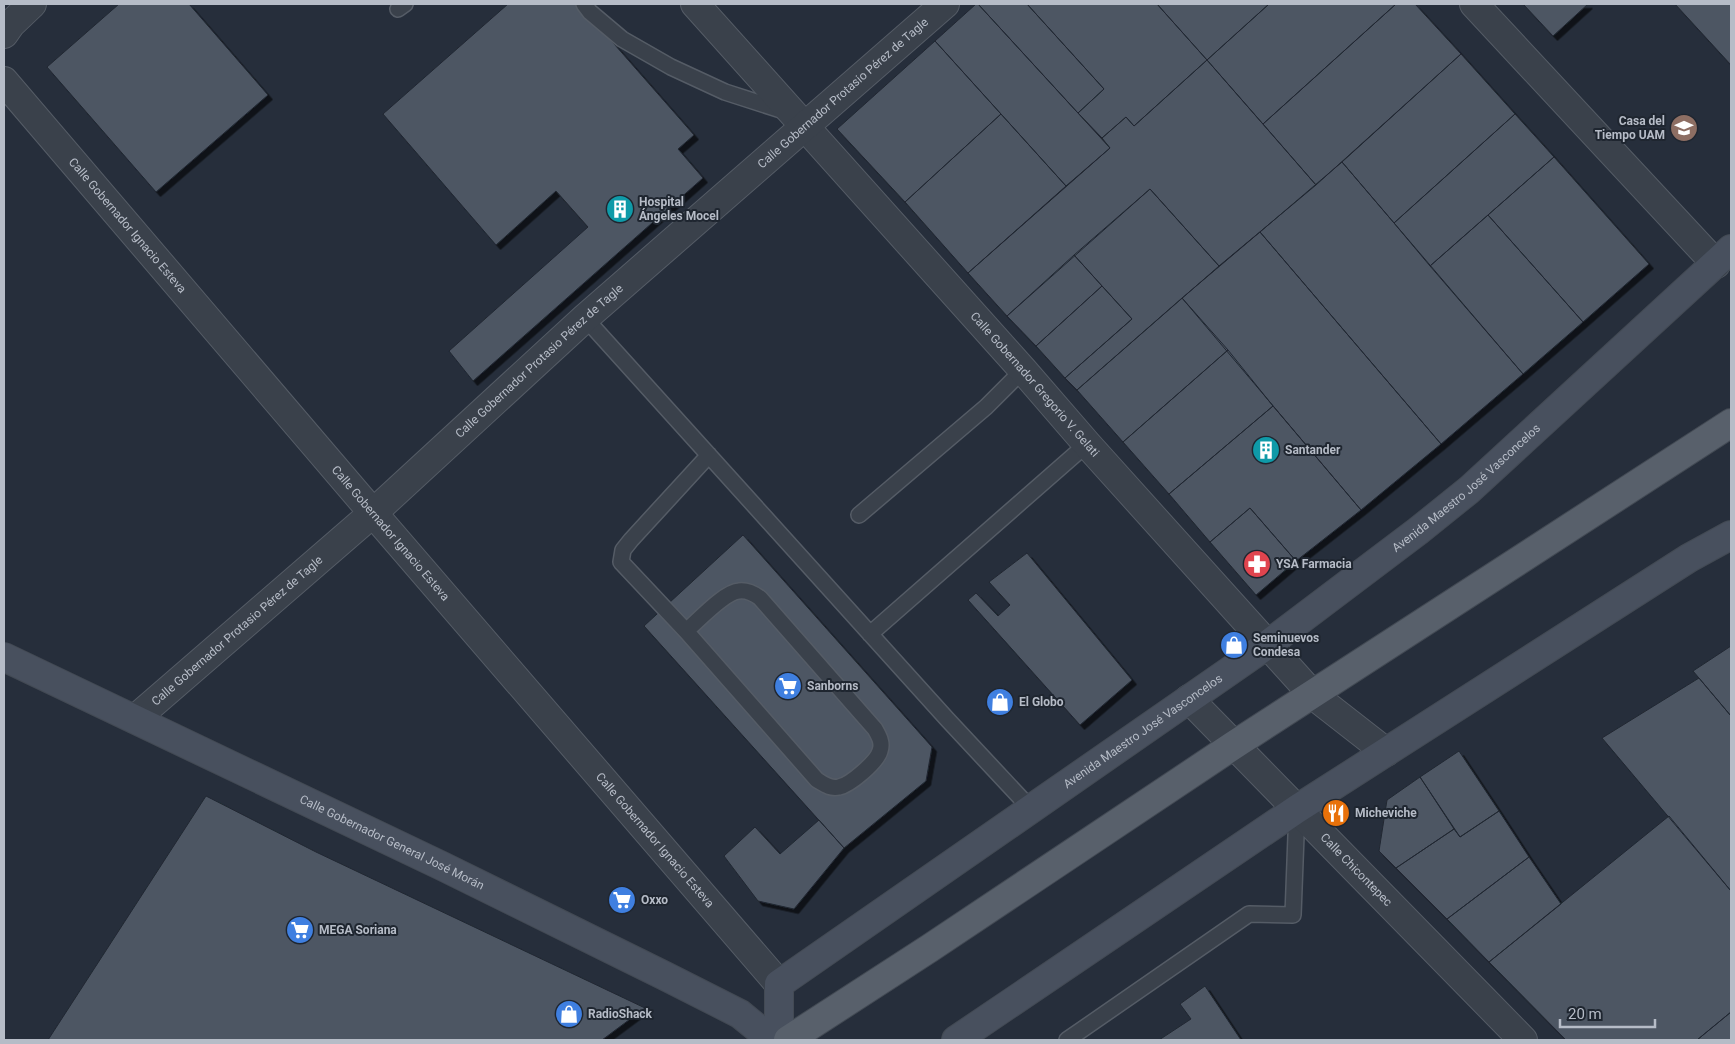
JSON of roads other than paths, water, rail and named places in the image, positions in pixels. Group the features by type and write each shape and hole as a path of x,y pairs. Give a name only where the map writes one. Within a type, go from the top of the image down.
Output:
{"main road":[{"name":"Avenida Maestro José Vasconcelos","path":"778,984 1267,645 1418,532 1469,490 1726,265"},
{"path":"788,1040 930,948 1234,745 1731,423"},
{"path":"956,1040 1297,809 1689,558 1731,535"},
{"path":"1689,558 1731,550"},
{"name":"Calle Gobernador General José Morán","path":"4,657 442,866 665,976 740,1014 772,1040"},
{"path":"778,984 779,1040"}],"street":[{"path":"4,34 11,24 32,4"},
{"name":"Calle Gobernador Gregorio V. Gelati","path":"695,4 1313,695 1386,752"},
{"name":"Calle Gobernador Protasio Pérez de Tagle","path":"135,718 373,513 799,120 945,4"},
{"path":"1474,4 1726,265"},
{"name":"Calle Gobernador Ignacio Esteva","path":"4,81 778,984"},
{"name":"Calle Chicontepec","path":"1189,699 1523,1040"}],"lane":[{"path":"584,4 590,12 622,39 671,67 725,92 799,120"},
{"path":"585,318 870,634 1031,809"},
{"path":"860,515 986,406 1023,370"},
{"path":"870,634 1087,444"},
{"path":"686,631 726,596 737,590 750,591 760,598 875,729 881,740 880,752 873,762 851,782 840,787 828,787 817,780 686,631 621,562 623,550 667,499 709,455"},
{"path":"1066,1040 1250,914 1293,915 1297,809"}],"place":[{"name":"Casa del Tiempo UAM","path":"1684,128"},
{"name":"Hospital Ángeles Mocel","path":"620,209"},
{"name":"Santander","path":"1266,450"},
{"name":"YSA Farmacia","path":"1257,564"},
{"name":"Seminuevos Condesa","path":"1234,645"},
{"name":"Sanborns","path":"788,686"},
{"name":"El Globo","path":"1000,702"},
{"name":"Micheviche","path":"1336,813"},
{"name":"Oxxo","path":"622,900"},
{"name":"MEGA Soriana","path":"300,930"},
{"name":"RadioShack","path":"569,1014"}]}
